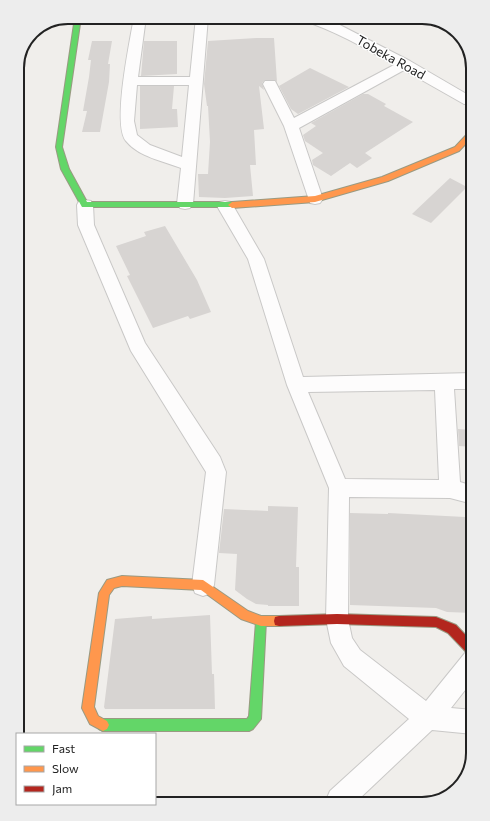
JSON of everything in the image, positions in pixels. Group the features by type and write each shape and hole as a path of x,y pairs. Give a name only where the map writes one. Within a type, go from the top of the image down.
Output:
{"street":[{"path":"77,24 59,147 65,168 85,205 86,225 137,346 213,463 216,472 203,585"},
{"path":"139,24 131,81 128,131 132,140 146,149 188,165"},
{"path":"185,204 201,24"},
{"name":"Tobeka Road","path":"327,24 353,36 405,64 466,100"},
{"path":"291,126 405,64"},
{"path":"131,81 196,81"},
{"path":"270,84 291,126 315,199"},
{"path":"85,205 185,204 225,206 315,199 385,179 457,149 466,139"},
{"path":"225,206 256,259 296,385 339,488 337,619 342,643 352,658 428,718 466,721"},
{"path":"444,381 450,489"},
{"path":"296,385 466,381"},
{"path":"339,488 450,489 466,493"},
{"path":"261,621 255,719 249,725 102,725 94,720 88,708 104,593 111,584 122,581 203,585 245,616 261,621 337,619 436,622 452,629 466,644"},
{"path":"343,797 428,718 466,670"}],"building":[{"path":"274,38 277,82 275,80 265,80 262,83 264,90 259,86 264,129 254,130 256,165 250,165 253,196 225,198 199,197 198,174 208,174 210,142 208,106 204,84 208,41"},
{"path":"92,41 112,41 108,64 110,64 109,82 100,132 82,132 87,111 83,111 89,77 91,60 88,60"},
{"path":"144,41 177,41 177,74 141,76"},
{"path":"310,68 349,87 298,114 291,109 279,86"},
{"path":"140,86 174,86 172,109 177,109 178,127 140,129"},
{"path":"363,94 368,94 386,104 384,106 413,122 365,153 372,158 357,168 350,163 331,176 313,165 312,160 323,153 305,141 303,135 316,126 311,123"},
{"path":"450,178 466,186 431,223 412,214"},
{"path":"165,226 197,280 211,312 190,319 188,316 153,328 127,276 130,275 116,246 146,236 144,232"},
{"path":"458,429 466,430 466,446 459,446"},
{"path":"268,506 298,507 296,567 299,567 299,606 268,606 256,604 247,599 235,590 237,554 219,553 224,509 268,511"},
{"path":"350,513 388,513 465,517 466,613 447,612 436,608 350,605"},
{"path":"210,615 215,709 105,709 104,707 115,619 152,616 152,619"}],"traffic: fast":[{"path":"77,24 59,147 65,169 85,205 232,205"},
{"path":"103,725 249,725 255,719 261,621"}],"traffic: slow":[{"path":"232,205 315,199 385,179 457,149 466,139"},
{"path":"103,725 94,720 88,708 104,593 111,584 122,581 203,585 245,615 261,621 279,621"}],"traffic: jam":[{"path":"279,621 337,619 436,622 452,629 466,644"}]}
